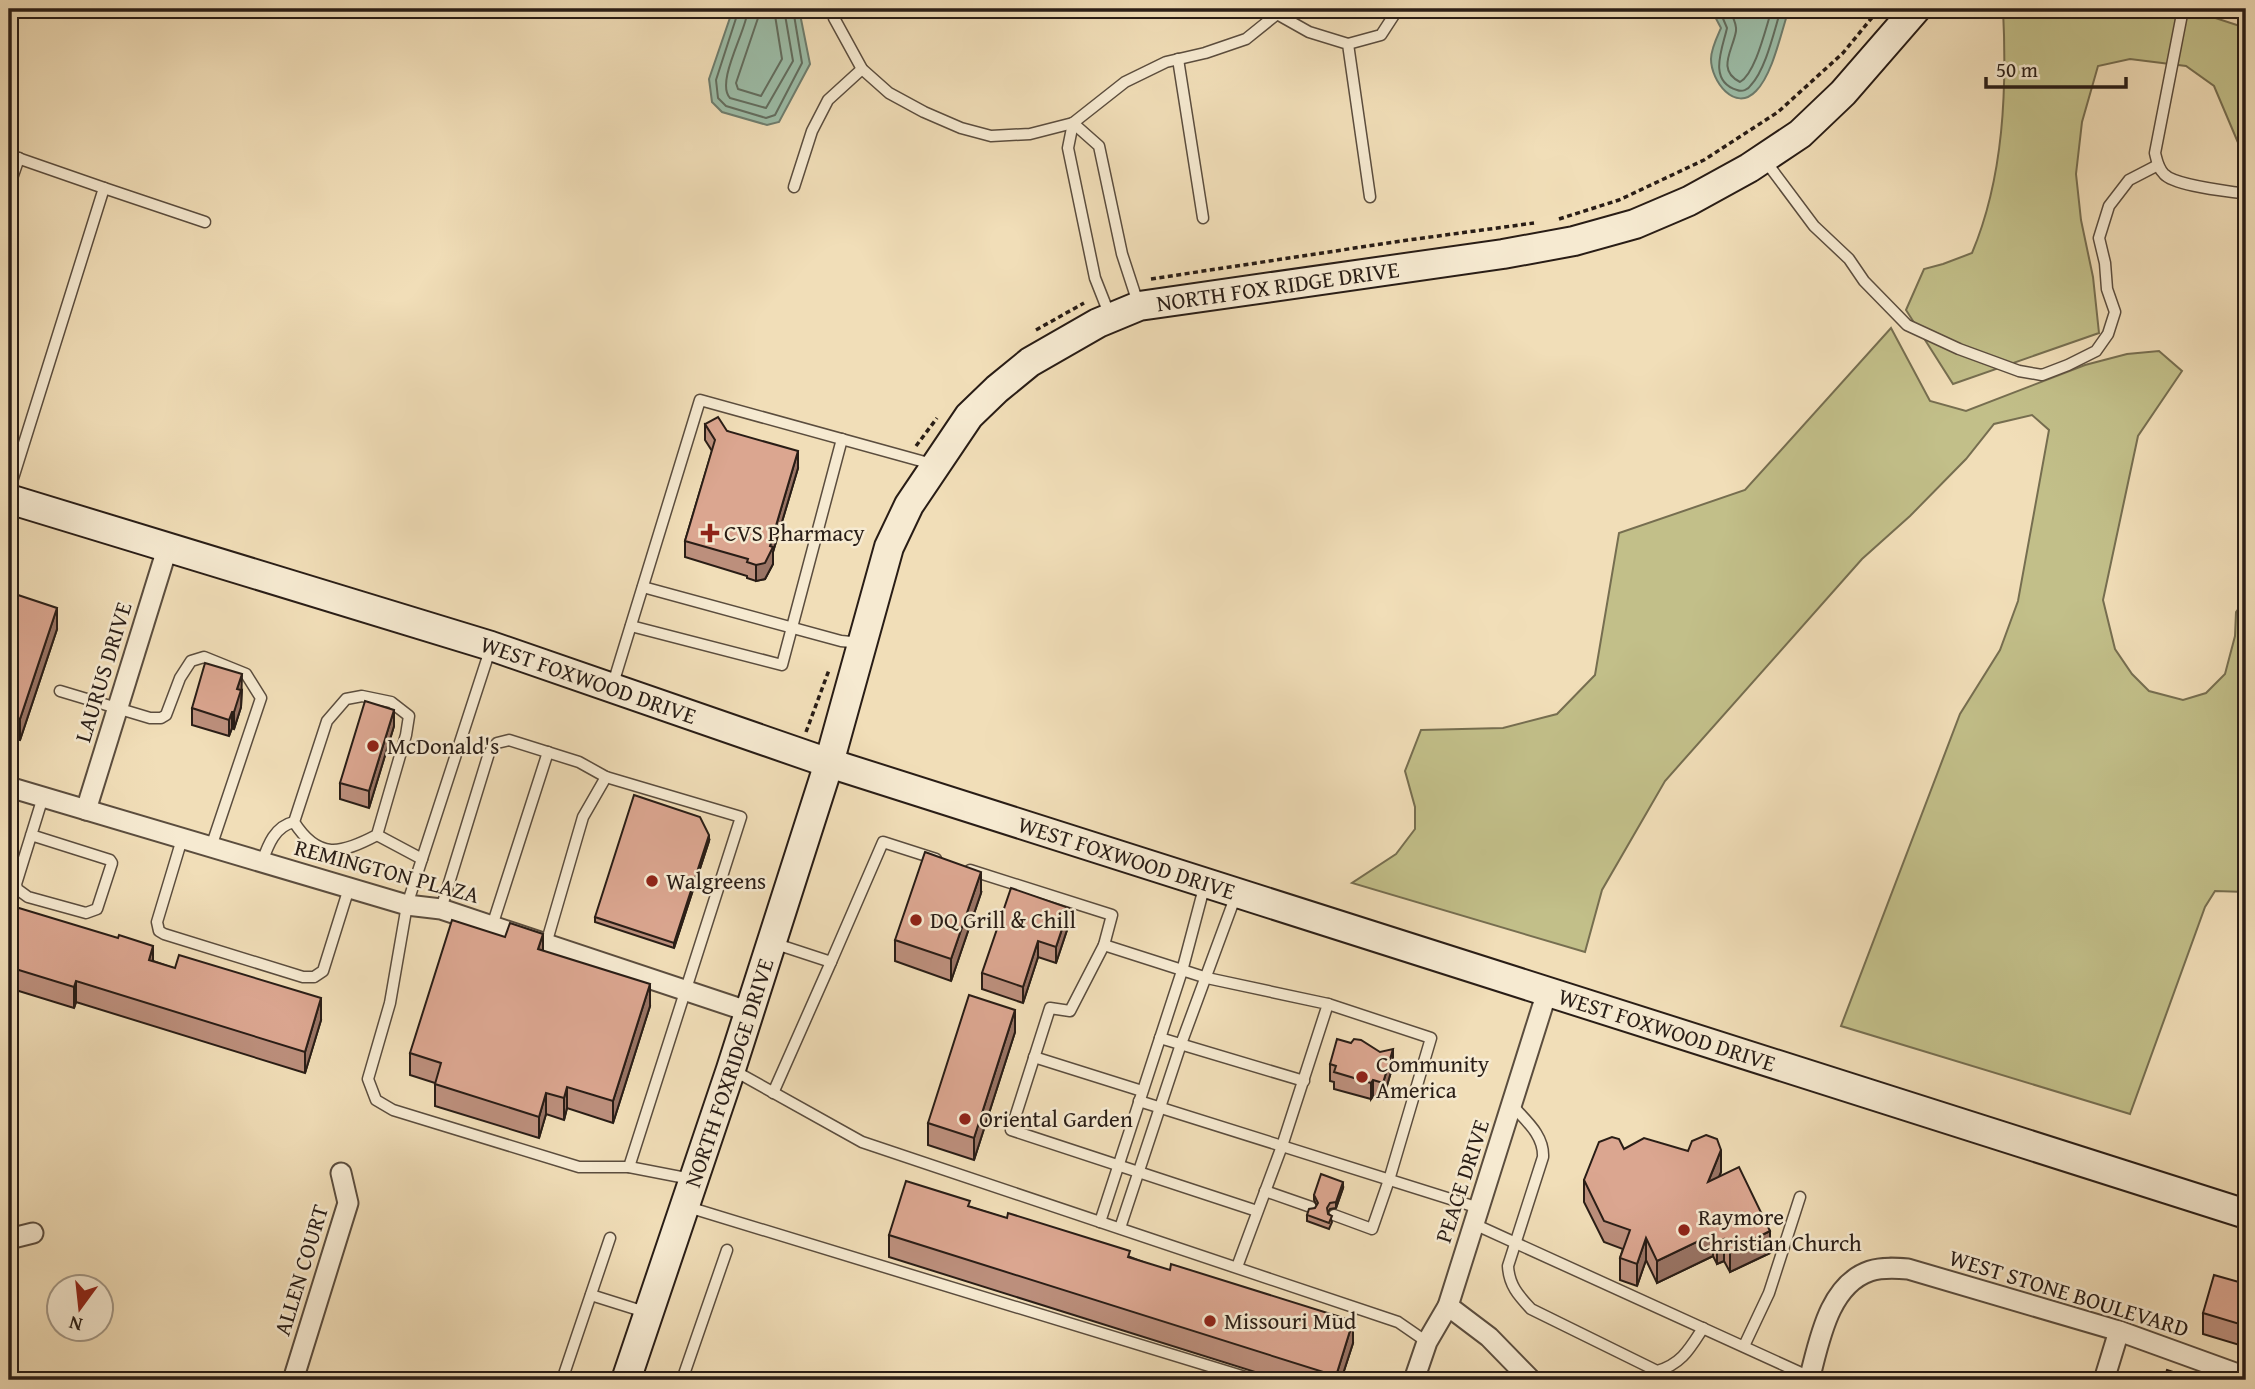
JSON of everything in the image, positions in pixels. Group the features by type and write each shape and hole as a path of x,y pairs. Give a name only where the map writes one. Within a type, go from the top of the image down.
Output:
{"main road":[{"name":"NORTH FOX RIDGE DRIVE","path":"829,763 851,642 909,505 922,461 997,389 1107,307 1135,296 1503,254 1574,241 1635,225 1679,206 1763,159 1800,134 1843,93 1916,9"},
{"name":"WEST FOXWOOD DRIVE","path":"9,499 491,646 829,763 2246,1214"},
{"name":"NORTH FOXRIDGE DRIVE","path":"626,1380 750,1012 829,763"}],"street":[{"name":"LAURUS DRIVE","path":"86,810 167,549"},
{"name":"REMINGTON PLAZA","path":"9,787 407,905 441,909 750,1012"},
{"name":"PEACE DRIVE","path":"1413,1380 1427,1342 1448,1306 1547,992"},
{"name":"ALLEN COURT","path":"293,1380 348,1203 341,1173"},
{"path":"9,1239 33,1233"},
{"name":"WEST STONE BOULEVARD","path":"1810,1379 1823,1331 1837,1300 1849,1284 1869,1271 1908,1269 2119,1331 2246,1377"},
{"path":"1448,1306 1489,1337 1531,1380"},
{"path":"2104,1380 2119,1331"}],"lane":[{"path":"832,9 834,18 862,69 889,93 961,128 991,136 1030,134 1073,123 1125,82 1166,62 1246,39 1278,11 1309,32 1348,44 1381,35 1394,15"},
{"path":"2183,9 2155,153 2158,165 2165,176 2180,181 2246,194"},
{"path":"1348,44 1370,197"},
{"path":"1178,59 1203,218"},
{"path":"794,187 812,131 828,100 862,69"},
{"path":"1073,123 1099,146 1135,296"},
{"path":"1073,123 1068,148 1095,278 1107,307"},
{"path":"9,187 14,157 205,222"},
{"path":"1763,159 1814,226 1849,259 1864,281 1907,325 1959,349 2019,371 2042,375 2096,351 2108,334 2115,312 2107,289 2099,238 2109,206 2129,180 2158,165"},
{"path":"9,491 104,188"},
{"path":"612,688 700,400 922,461"},
{"path":"631,626 782,665 842,439"},
{"path":"643,587 851,642"},
{"path":"491,646 407,905 390,1003 368,1079 376,1100 393,1110 579,1167 629,1167 692,1179"},
{"path":"60,691 150,718 161,718 166,715 180,678 191,661 204,657 246,674 261,698 211,847"},
{"path":"362,696 391,702 409,716 377,835 346,850 325,850 310,843 294,822 327,722 338,705 346,699 362,696"},
{"path":"441,909 489,754 497,743 509,740 579,762 606,777 741,817 629,1167"},
{"path":"492,926 548,752"},
{"path":"546,944 583,817 606,777"},
{"path":"31,835 110,860 97,909 86,913 20,893 16,884 31,835 43,797"},
{"path":"262,862 275,835 286,824 294,822"},
{"path":"377,835 422,859"},
{"path":"182,839 157,922 159,931 282,971 314,977 323,971 349,888"},
{"path":"773,1093 883,842 946,862"},
{"path":"959,866 1112,915 1104,945 1070,1011 1050,1008 1010,1130 1257,1211"},
{"path":"1100,1222 1182,971 1205,883"},
{"path":"1120,1228 1137,1171 1236,893"},
{"path":"772,943 831,962"},
{"path":"1104,945 1207,978 1328,1004 1431,1038 1372,1229 1334,1215"},
{"path":"1237,1268 1282,1146 1328,1004"},
{"path":"1160,1038 1304,1081"},
{"path":"1034,1058 1141,1096 1159,1108 1389,1180 1476,1216 1514,1243 1744,1346 1810,1379"},
{"path":"731,1069 862,1142 1398,1322 1427,1342"},
{"path":"1512,1104 1542,1139 1544,1149 1544,1157 1508,1266 1509,1279 1518,1295 1531,1309 1657,1371 1682,1360 1703,1328"},
{"path":"1265,1191 1311,1208"},
{"path":"1744,1346 1769,1293 1800,1197"},
{"path":"685,1206 1255,1380"},
{"path":"562,1380 610,1238"},
{"path":"682,1380 727,1250"},
{"path":"591,1295 649,1314"}],"path":[{"path":"1552,220 1619,201 1704,160 1768,119 1843,53 1879,9"},
{"path":"1135,296 1173,274 1539,222"},
{"path":"1029,334 1076,306 1107,307"},
{"path":"922,461 921,438 945,409"},
{"path":"800,753 809,721 851,642"}],"shaded area":[{"path":"2003,9 2188,9 2246,28 2246,151 2242,152 2214,86 2186,66 2130,59 2098,66 2082,122 2076,174 2099,333 1953,384 1906,310 1924,269 1972,253 1983,224 2001,132"},
{"path":"1891,328 1930,401 1966,411 2085,365 2127,354 2159,351 2182,371 2138,436 2103,600 2115,649 2132,674 2149,691 2183,700 2206,693 2225,674 2235,636 2236,612 2246,599 2246,892 2215,891 2205,907 2130,1114 1841,1026 1960,714 2000,650 2018,601 2049,430 2032,415 1994,424 1966,459 1910,516 1862,559 1665,781 1602,890 1585,952 1352,883 1396,854 1415,829 1415,807 1405,771 1421,730 1503,728 1557,714 1595,675 1619,533 1745,490"}],"water":[{"path":"733,9 799,9 810,64 779,122 767,125 722,112 712,102 709,79"},
{"path":"1711,9 1789,9 1767,74 1762,84 1748,97 1740,98 1726,92 1715,76 1711,55 1721,28"}],"building":[{"name":"CVS Pharmacy","path":"718,417 727,431 798,451 770,546 773,547 765,563 756,565 747,562 748,559 685,541 715,440 705,424"},
{"path":"9,592 57,608 20,719 9,715"},
{"path":"205,663 242,674 237,689 241,690 229,720 192,708"},
{"path":"365,701 394,710 369,791 340,783"},
{"name":"Walgreens","path":"634,795 700,817 709,835 674,943 595,917"},
{"path":"925,852 981,872 951,959 895,940"},
{"path":"1011,888 1069,908 1056,947 1038,941 1023,987 982,973"},
{"path":"9,905 153,946 149,960 175,968 179,955 321,998 305,1052 76,981 74,987 9,967"},
{"path":"452,920 505,937 510,923 543,934 538,949 650,984 613,1101 567,1087 564,1098 546,1093 539,1117 435,1084 441,1063 410,1053"},
{"path":"969,995 1015,1010 974,1138 928,1123"},
{"path":"1337,1039 1351,1043 1354,1039 1361,1040 1380,1052 1393,1049 1383,1083 1373,1080 1371,1083 1334,1072 1336,1066 1330,1064"},
{"path":"1706,1135 1717,1139 1721,1150 1708,1182 1739,1167 1770,1231 1730,1251 1724,1239 1717,1243 1713,1234 1657,1261 1646,1238 1637,1264 1620,1258 1630,1230 1604,1221 1584,1180 1599,1142 1612,1137 1619,1139 1624,1149 1644,1138 1688,1151 1692,1141"},
{"path":"1321,1174 1343,1182 1336,1202 1330,1203 1327,1208 1328,1214 1332,1216 1329,1223 1307,1215 1309,1209 1315,1208 1318,1203 1314,1195"},
{"path":"906,1181 970,1201 968,1206 1007,1218 1008,1213 1130,1251 1128,1257 1170,1270 1171,1264 1353,1321 1336,1376 889,1235"},
{"path":"2214,1275 2246,1284 2246,1326 2203,1313"},
{"path":"2167,1370 2194,1379 2194,1380 2164,1380"}],"place":[{"name":"CVS Pharmacy","path":"710,533"},
{"name":"McDonald's","path":"373,746"},
{"name":"Walgreens","path":"652,881"},
{"name":"DQ Grill & Chill","path":"916,920"},
{"name":"Community America","path":"1362,1077"},
{"name":"Oriental Garden","path":"965,1119"},
{"name":"Raymore Christian Church","path":"1684,1230"},
{"name":"Missouri Mud","path":"1210,1321"}]}
